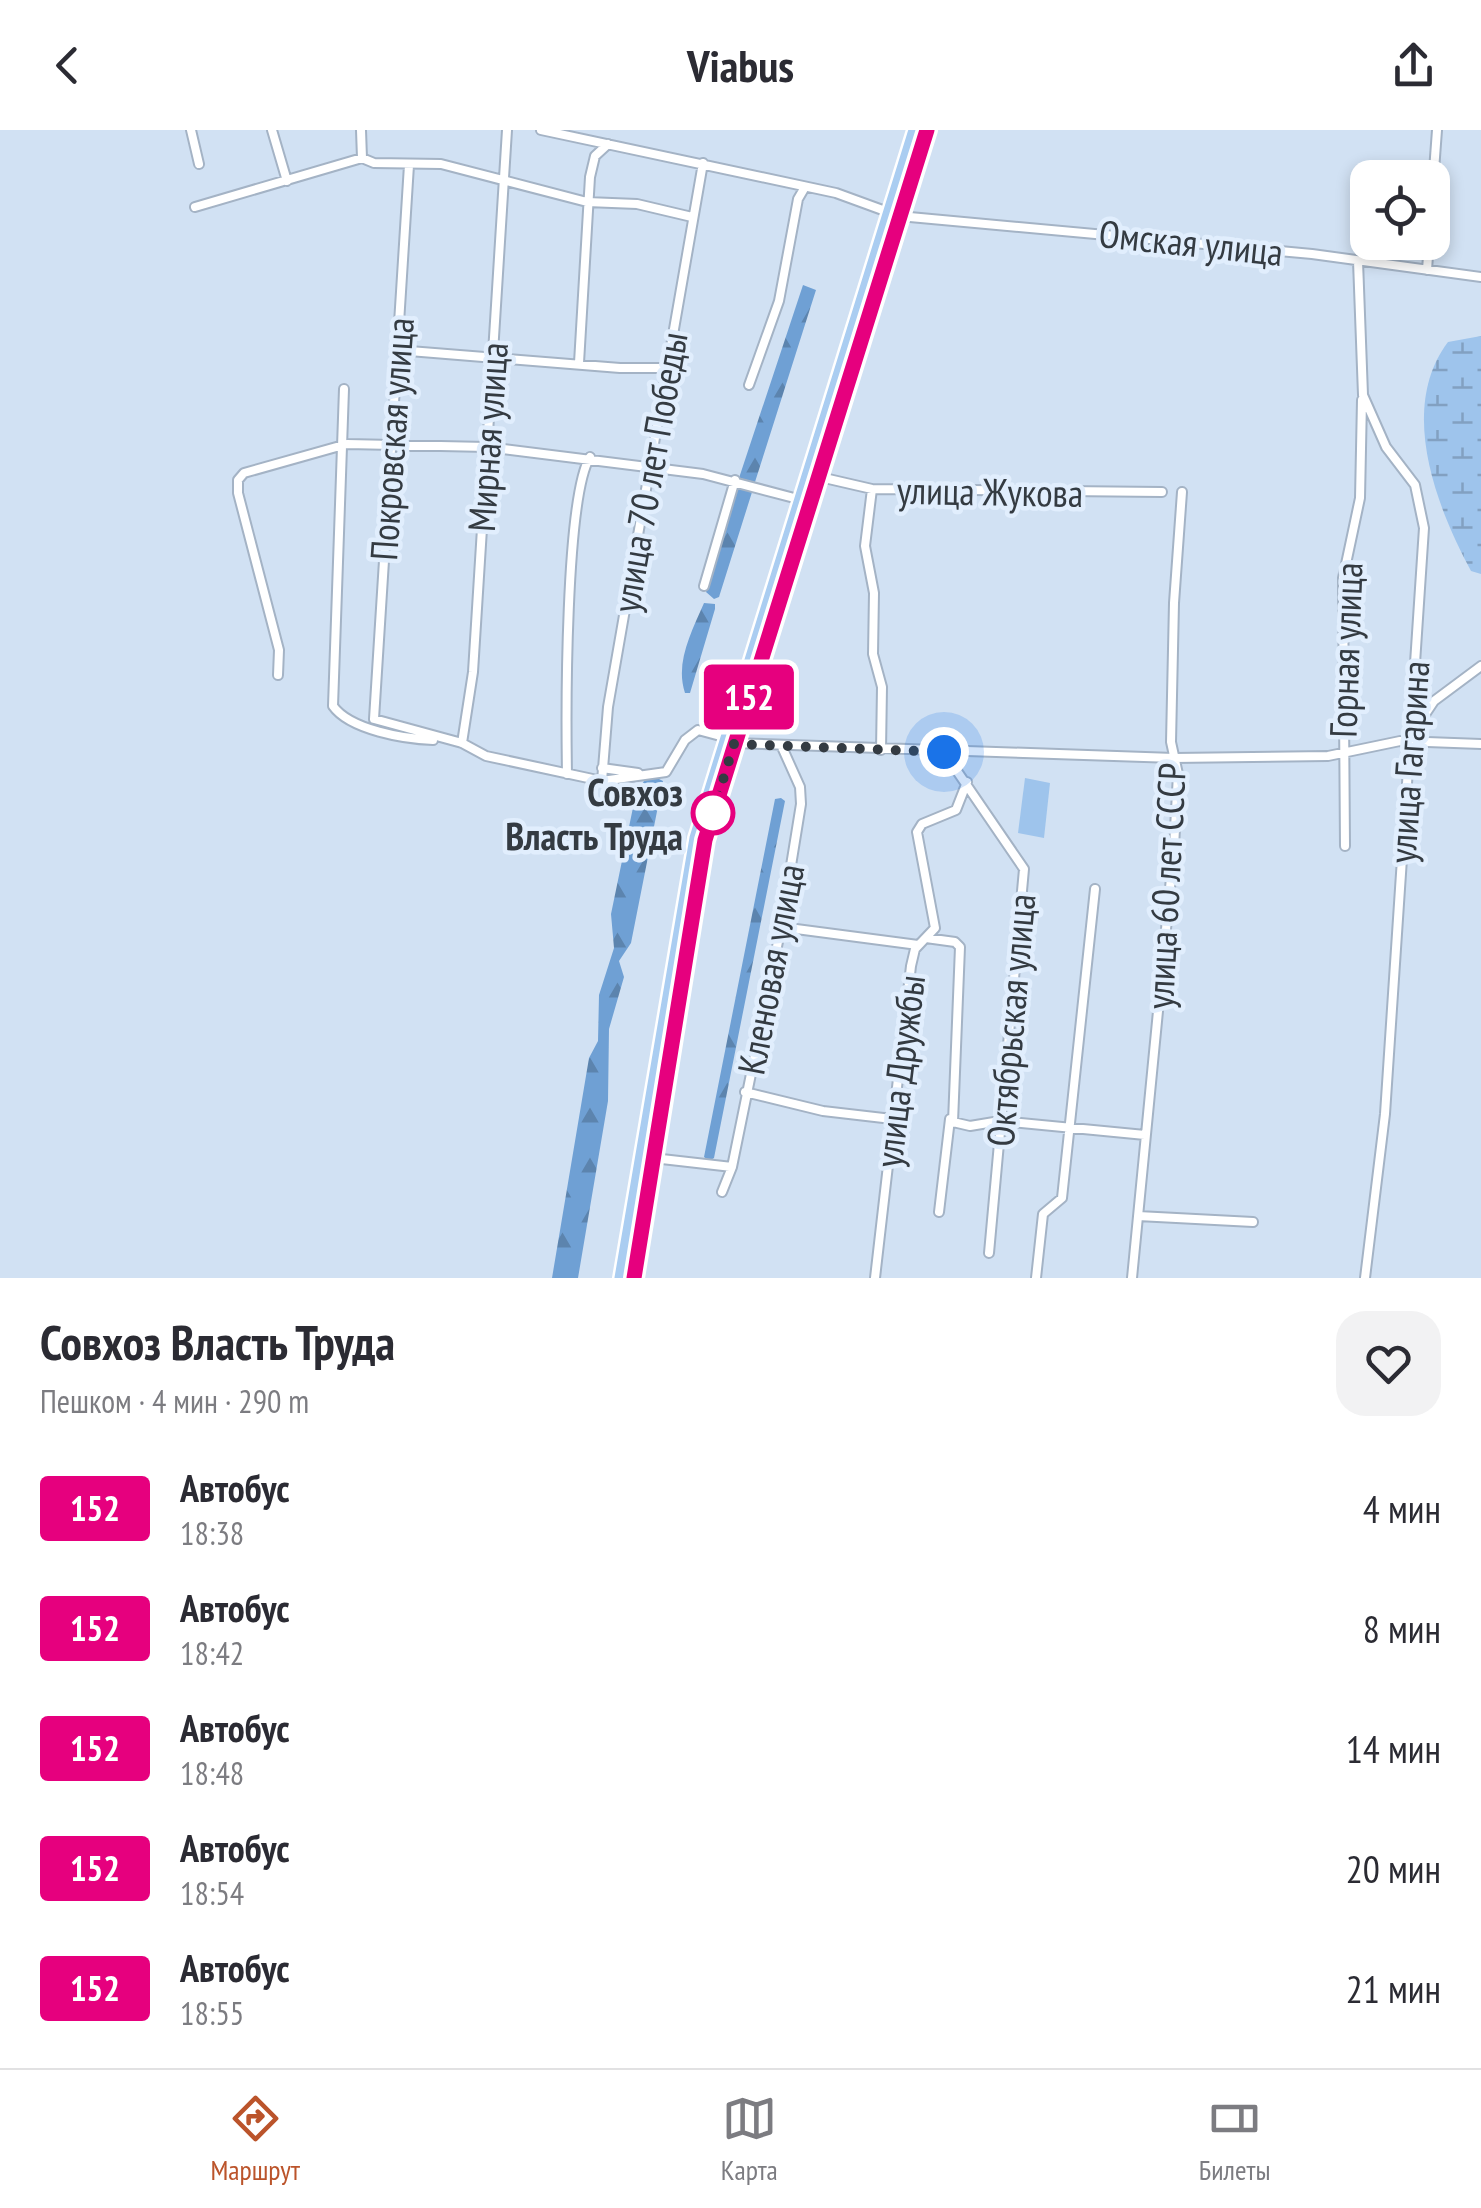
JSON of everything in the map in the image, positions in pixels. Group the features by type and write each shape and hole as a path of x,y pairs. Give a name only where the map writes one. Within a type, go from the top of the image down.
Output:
{"main road":[{"path":"634,1278 698,872 727,740 820,477 914,130"},
{"path":"620,1278 687,875 798,498 893,214 927,130"}],"street":[{"path":"191,130 199,164"},
{"path":"272,130 287,181"},
{"path":"361,130 362,158"},
{"name":"Мирная улица","path":"462,743 473,672 507,130"},
{"name":"Омская улица","path":"541,130 806,187 893,214 1481,277"},
{"path":"1435,160 1437,130"},
{"path":"579,362 592,165 609,144"},
{"path":"195,207 362,158 374,163 441,164 588,202 637,204 692,217"},
{"name":"улица 70 лет Победы","path":"602,781 608,707 703,164"},
{"name":"Покровская улица","path":"409,165 376,694 371,712 378,722 448,740"},
{"path":"750,385 779,301 798,199 806,187"},
{"path":"1427,270 1428,260"},
{"name":"улица Гагарина","path":"1358,261 1363,395 1386,447 1415,485 1424,528 1385,1114 1365,1278"},
{"path":"397,350 620,368 667,368"},
{"path":"344,388 333,706 346,719 359,724 423,740 462,743 486,756 602,781 672,768 684,740 698,730 727,740 782,747 1174,758 1328,756 1408,741 1481,744"},
{"name":"Горная улица","path":"1345,846 1341,753 1346,618 1343,578 1360,498 1363,395"},
{"path":"278,675 279,650 238,480 244,474 342,445 486,447 650,466 735,480 798,498"},
{"path":"568,774 571,600 580,500 590,457"},
{"name":"улица Жукова","path":"820,477 872,490 1162,492"},
{"path":"704,586 735,480"},
{"path":"872,490 865,546 874,593 872,654 882,687 881,750"},
{"name":"улица 60 лет СССР","path":"1132,1278 1169,918 1178,774 1174,758 1174,602 1182,492"},
{"path":"1408,741 1421,714 1481,666"},
{"name":"Кленовая улица","path":"722,1192 732,1166 781,927 802,794 782,747"},
{"name":"Октябрьская улица","path":"944,752 1024,869 988,1253"},
{"path":"1328,756 1340,763 1344,772"},
{"path":"602,768 642,773"},
{"name":"улица Дружбы","path":"875,1278 910,966 918,945 935,922 917,832 922,824 956,810 967,782"},
{"path":"1036,1278 1041,1224 1048,1208 1062,1198 1095,889"},
{"path":"781,927 918,945"},
{"path":"926,938 955,942 960,947 950,1119 939,1212"},
{"path":"745,1092 823,1111 892,1120"},
{"path":"950,1119 970,1126 1000,1121 1145,1135"},
{"path":"653,1158 732,1166"},
{"path":"1138,1216 1253,1222"}],"green space":[{"path":"803,285 816,290 755,482 739,478"},
{"path":"1481,336 1481,574 1471,571 1446,517 1435,487 1424,426 1433,368 1448,342"},
{"path":"737,485 753,489 719,597 714,599 706,592"},
{"path":"704,603 715,604 715,609 690,693 685,693 683,659"},
{"path":"653,776 663,781 631,943 619,961 624,977 609,1029 608,1101 578,1278 552,1278 589,1058 598,1041 599,995 614,948 611,914 636,793"},
{"path":"1025,778 1050,783 1044,838 1018,833"},
{"path":"775,799 785,801 714,1158 709,1161 704,1157"}],"bus line":[{"name":"152","path":"634,1278 705,840 927,130"}],"place":[{"name":"Совхоз Власть Труда","path":"713,813"}],"route":[{"path":"713,813 734,744 944,752"}]}
